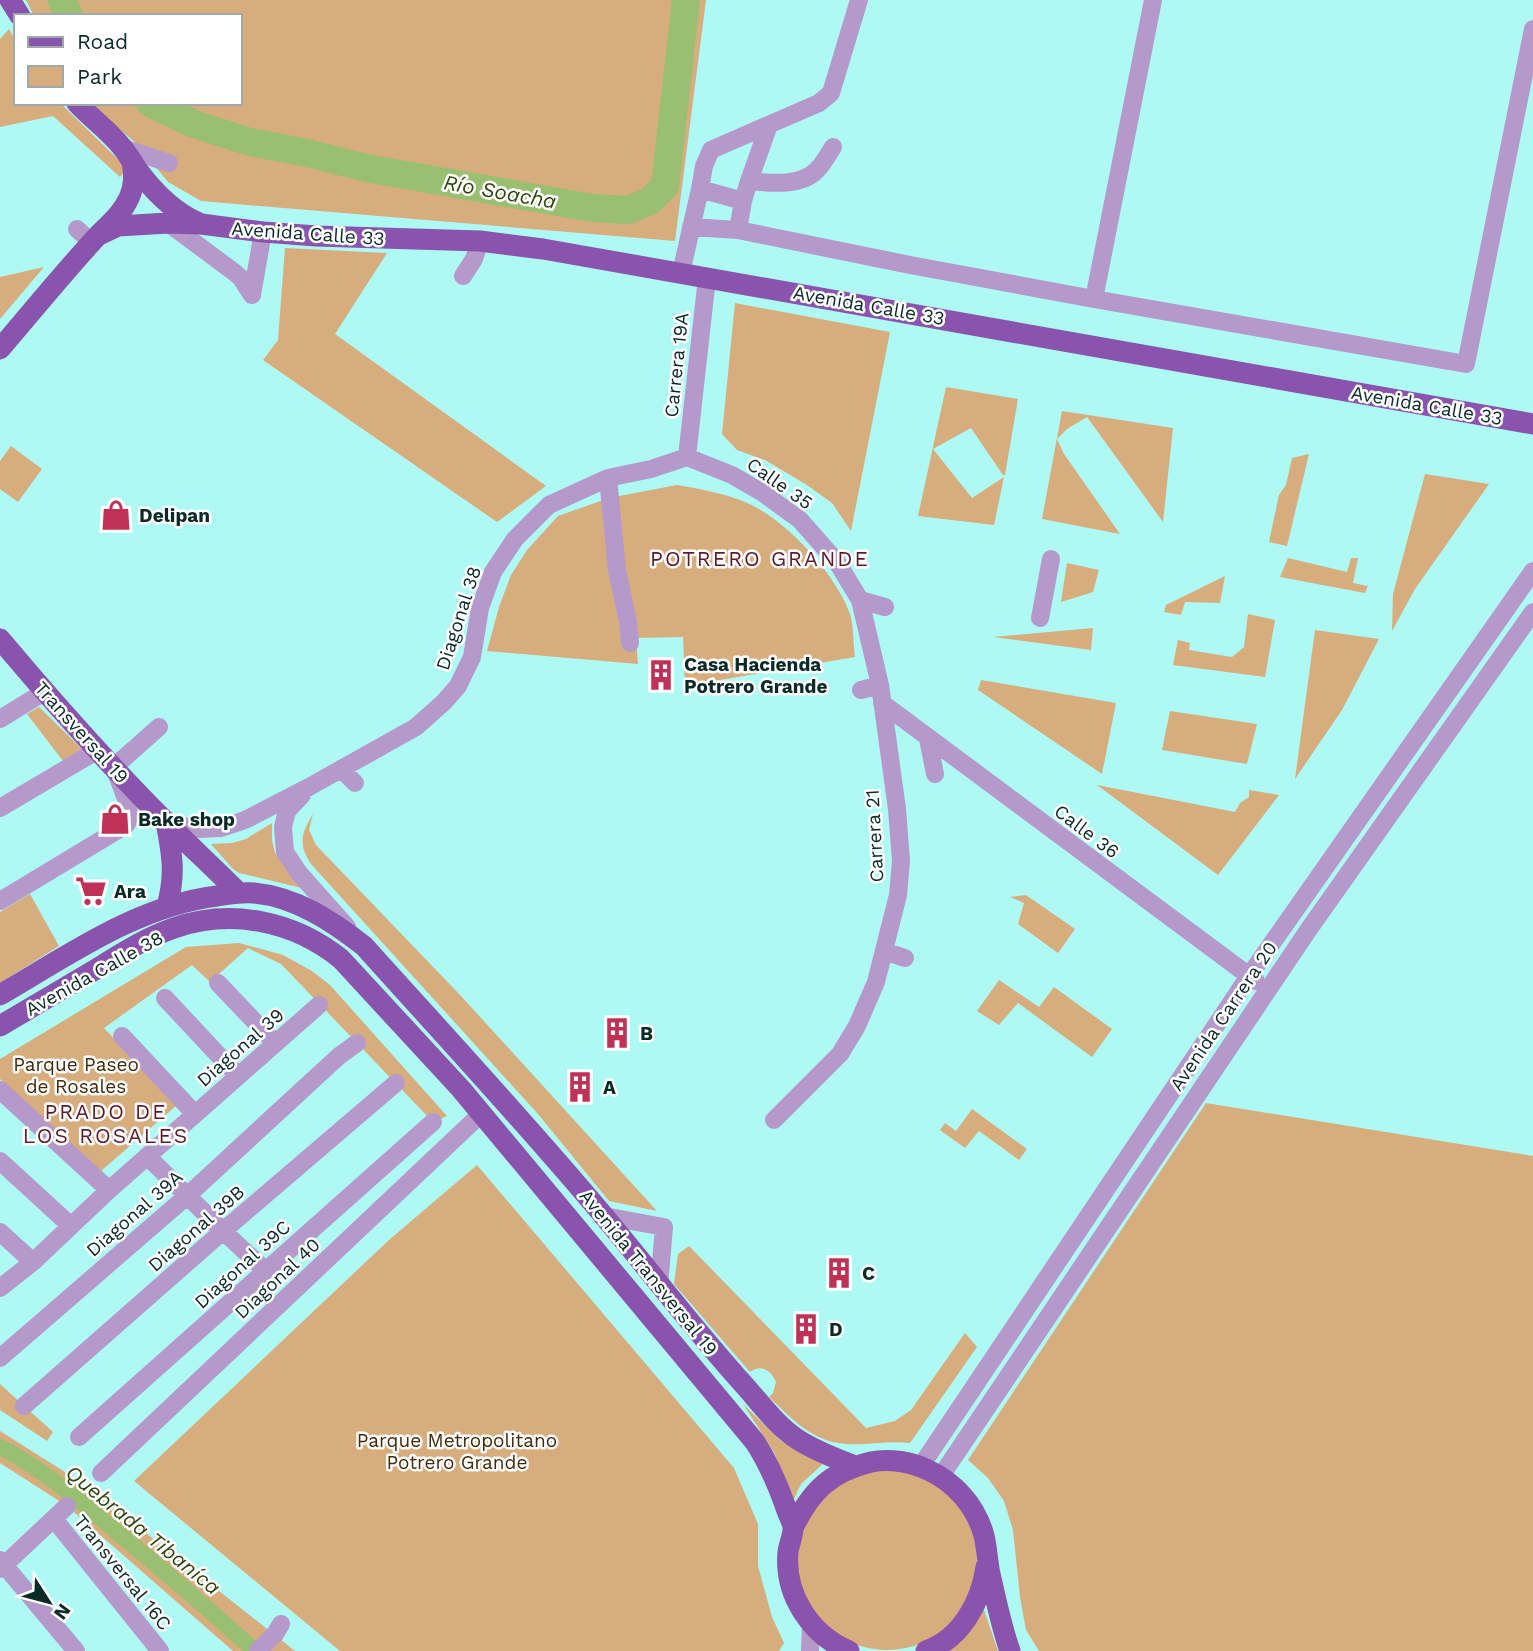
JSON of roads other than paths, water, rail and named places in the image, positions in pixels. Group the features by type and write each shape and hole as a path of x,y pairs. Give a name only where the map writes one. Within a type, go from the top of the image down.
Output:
{"main road":[{"path":"0,5 8,0"},
{"path":"79,105 127,154 154,191 177,211 201,224"},
{"path":"0,349 89,235 115,218 129,199 135,178 127,154"},
{"name":"Avenida Calle 33","path":"89,235 118,226 201,224 316,236 480,242 544,249 1533,424"},
{"name":"Transversal 19","path":"0,641 166,822 239,893"},
{"path":"166,822 173,873 173,886 167,906"},
{"name":"Avenida Transversal 19","path":"239,893 278,898 308,909 342,928 364,946 529,1129 724,1363 782,1426 795,1438 814,1449 855,1466"},
{"name":"Avenida Calle 38","path":"0,995 115,928 167,906 205,897 239,893"},
{"name":"Avenida Calle 38","path":"0,1026 129,949 194,922 218,919 259,920 312,939"},
{"name":"Avenida Transversal 19","path":"312,939 341,959 452,1079 755,1442 774,1475 793,1528 788,1553 789,1579 797,1603 811,1625 835,1645 849,1651"},
{"path":"793,1528 803,1507 817,1490 835,1476 855,1466 877,1461 899,1461 921,1466 941,1476 960,1491 974,1511 983,1533 1000,1621 1010,1651"},
{"path":"926,1651 955,1633 972,1611 983,1586 987,1558"}],"street":[{"path":"681,273 704,166 711,150 819,103 831,93 859,0"},
{"path":"1094,299 1153,0"},
{"path":"691,227 738,230 1094,299 1466,363 1533,29"},
{"path":"738,230 743,201 769,125"},
{"path":"749,181 779,182 807,177 814,173 833,146"},
{"path":"127,154 169,163"},
{"path":"700,189 743,201"},
{"path":"168,223 234,271 252,295 263,232"},
{"path":"463,276 474,259 480,242"},
{"name":"Carrera 19A","path":"687,457 707,278"},
{"name":"Diagonal 38","path":"166,822 196,829 221,828 245,820 416,727 458,687 471,657 480,608 493,572 515,539 549,505 608,478 651,469 687,457"},
{"name":"Calle 35","path":"687,457 732,475 763,494 800,520 837,562"},
{"path":"608,478 617,570 630,643"},
{"path":"1040,618 1051,559"},
{"name":"Carrera 21","path":"774,1120 840,1054 857,1026 876,982 898,895 901,861 897,809 879,748 882,704 880,685 860,600 837,562"},
{"name":"Avenida Carrera 20","path":"921,1466 1249,976 1533,571"},
{"path":"860,600 885,607"},
{"name":"Avenida Carrera 20","path":"941,1476 1309,929 1533,612"},
{"path":"861,690 880,685"},
{"path":"0,719 44,692"},
{"name":"Calle 36","path":"882,704 1268,990"},
{"path":"0,901 126,825 129,811 114,767 159,727"},
{"path":"928,739 935,774"},
{"path":"0,808 98,750"},
{"path":"341,769 355,783"},
{"name":"Diagonal 38","path":"309,787 287,811 283,827 285,852 299,873 364,946"},
{"path":"884,951 905,958"},
{"path":"218,983 275,1043"},
{"path":"165,998 237,1075"},
{"name":"Diagonal 39","path":"0,1288 33,1262 237,1075 319,1005"},
{"path":"122,1036 195,1114"},
{"name":"Diagonal 39A","path":"0,1357 187,1196 339,1056 357,1043"},
{"name":"Diagonal 39B","path":"24,1406 396,1083"},
{"path":"0,1090 108,1191"},
{"name":"Diagonal 40","path":"101,1473 482,1114"},
{"name":"Diagonal 39C","path":"79,1437 433,1122"},
{"path":"147,1156 267,1270"},
{"path":"0,1161 71,1226"},
{"path":"604,1216 664,1227 659,1286"},
{"path":"0,1232 33,1262"},
{"path":"67,1506 1,1564 76,1651"},
{"name":"Transversal 16C","path":"54,1519 160,1651"},
{"path":"810,1651 811,1625"},
{"path":"258,1651 278,1629"}],"waterway":[{"name":"Río Soacha","path":"62,0 68,14"},
{"name":"Río Soacha","path":"154,105 194,124 250,142 366,168 592,208 628,210 650,201 665,186 686,0"},
{"name":"Quebrada Tibaníca","path":"0,1447 31,1465 75,1497 255,1651"}],"place":[{"name":"Delipan","path":"116,515"},
{"name":"Casa Hacienda Potrero Grande","path":"661,675"},
{"name":"Bake shop","path":"115,819"},
{"name":"Ara","path":"91,891"},
{"name":"B","path":"617,1033"},
{"name":"A","path":"580,1087"},
{"name":"C","path":"839,1273"},
{"name":"D","path":"806,1329"}],"district":[{"name":"POTRERO GRANDE","path":"760,559"},
{"name":"PRADO DE LOS ROSALES","path":"106,1124"}],"park label":[{"name":"Parque Paseo de Rosales","path":"76,1075"},
{"name":"Parque Metropolitano Potrero Grande","path":"457,1451"}]}
